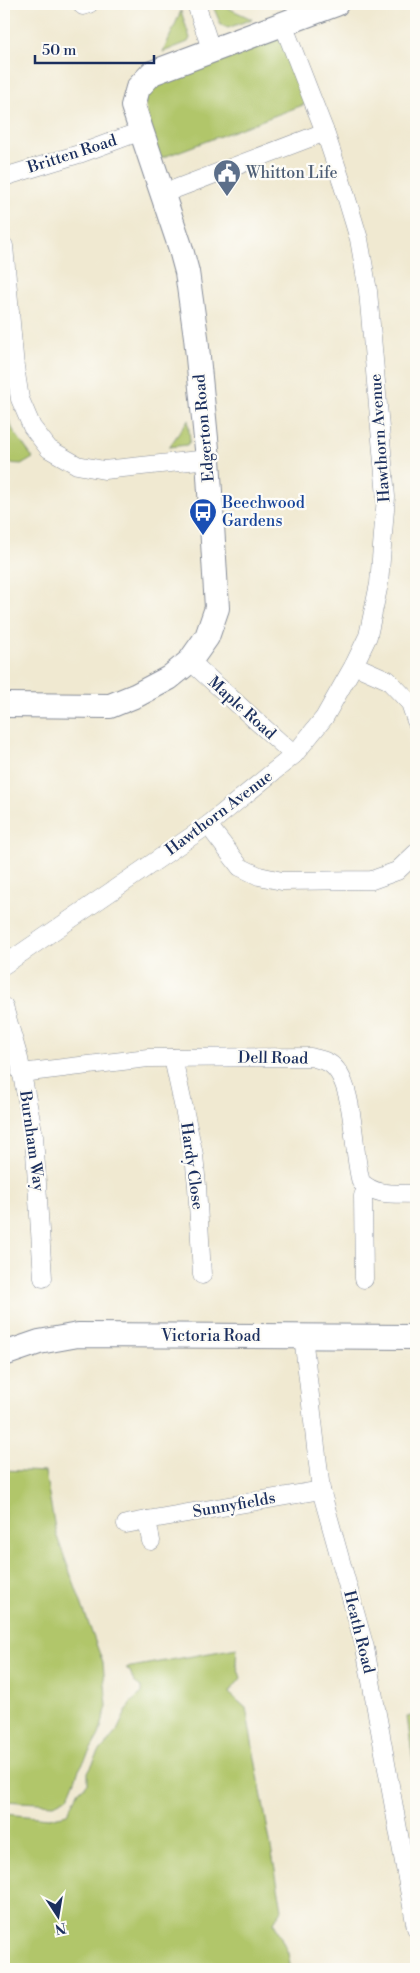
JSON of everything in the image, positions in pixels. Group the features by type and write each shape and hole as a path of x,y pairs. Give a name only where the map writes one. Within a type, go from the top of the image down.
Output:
{"street":[{"path":"196,4 212,49 336,4"},
{"name":"Hawthorn Avenue","path":"4,965 208,825 294,755 324,718 368,636 379,584 386,497 368,291 359,238 325,132 283,24"},
{"name":"Edgerton Road","path":"4,705 110,706 137,695 168,678 190,661 207,637 217,608 208,459 196,337 187,272 133,106 138,88 152,73 212,49"},
{"name":"Britten Road","path":"4,177 78,154 140,131"},
{"path":"162,194 325,132"},
{"path":"4,246 9,368 32,427 49,449 77,465 104,470 208,459"},
{"name":"Maple Road","path":"190,661 294,755"},
{"path":"354,665 388,680 410,703 416,721"},
{"path":"208,825 240,868 259,876 282,881 372,880 397,871 416,853"},
{"name":"Burnham Way","path":"4,1007 22,1073 34,1136 38,1168 43,1278"},
{"name":"Dell Road","path":"22,1073 148,1058 311,1057 329,1063 337,1070 347,1092 359,1176 361,1182 367,1187"},
{"name":"Hardy Close","path":"173,1058 194,1155 198,1186 202,1275"},
{"path":"364,1279 363,1196 367,1187 380,1193 416,1194"},
{"name":"Victoria Road","path":"5,1354 39,1342 78,1335 416,1338"},
{"name":"Heath Road","path":"303,1336 321,1490 365,1648 416,1928"},
{"name":"Sunnyfields","path":"126,1524 321,1490"},
{"path":"147,1520 151,1540"}],"green space":[{"path":"212,4 219,4 252,19 228,28 221,25"},
{"path":"181,11 190,38 188,42 163,52"},
{"path":"283,29 311,102 156,160 143,91 155,77"},
{"path":"4,409 13,430 33,458 23,464 4,463"},
{"path":"188,420 190,441 187,445 169,447"},
{"path":"4,1470 45,1472 56,1534 103,1663 107,1706 99,1735 79,1770 68,1797 54,1804 4,1801"},
{"path":"237,1648 236,1663 241,1678 229,1693 246,1708 282,1909 274,1922 288,1953 291,1969 4,1969 4,1814 49,1818 67,1814 79,1791 88,1783 88,1772 99,1752 117,1731 130,1703 142,1693 142,1688 134,1682 130,1671 126,1668"},
{"path":"416,1715 416,1782 407,1717"}],"place":[{"name":"Whitton Life","path":"227,197"},
{"name":"Beechwood Gardens","path":"203,536"}]}
